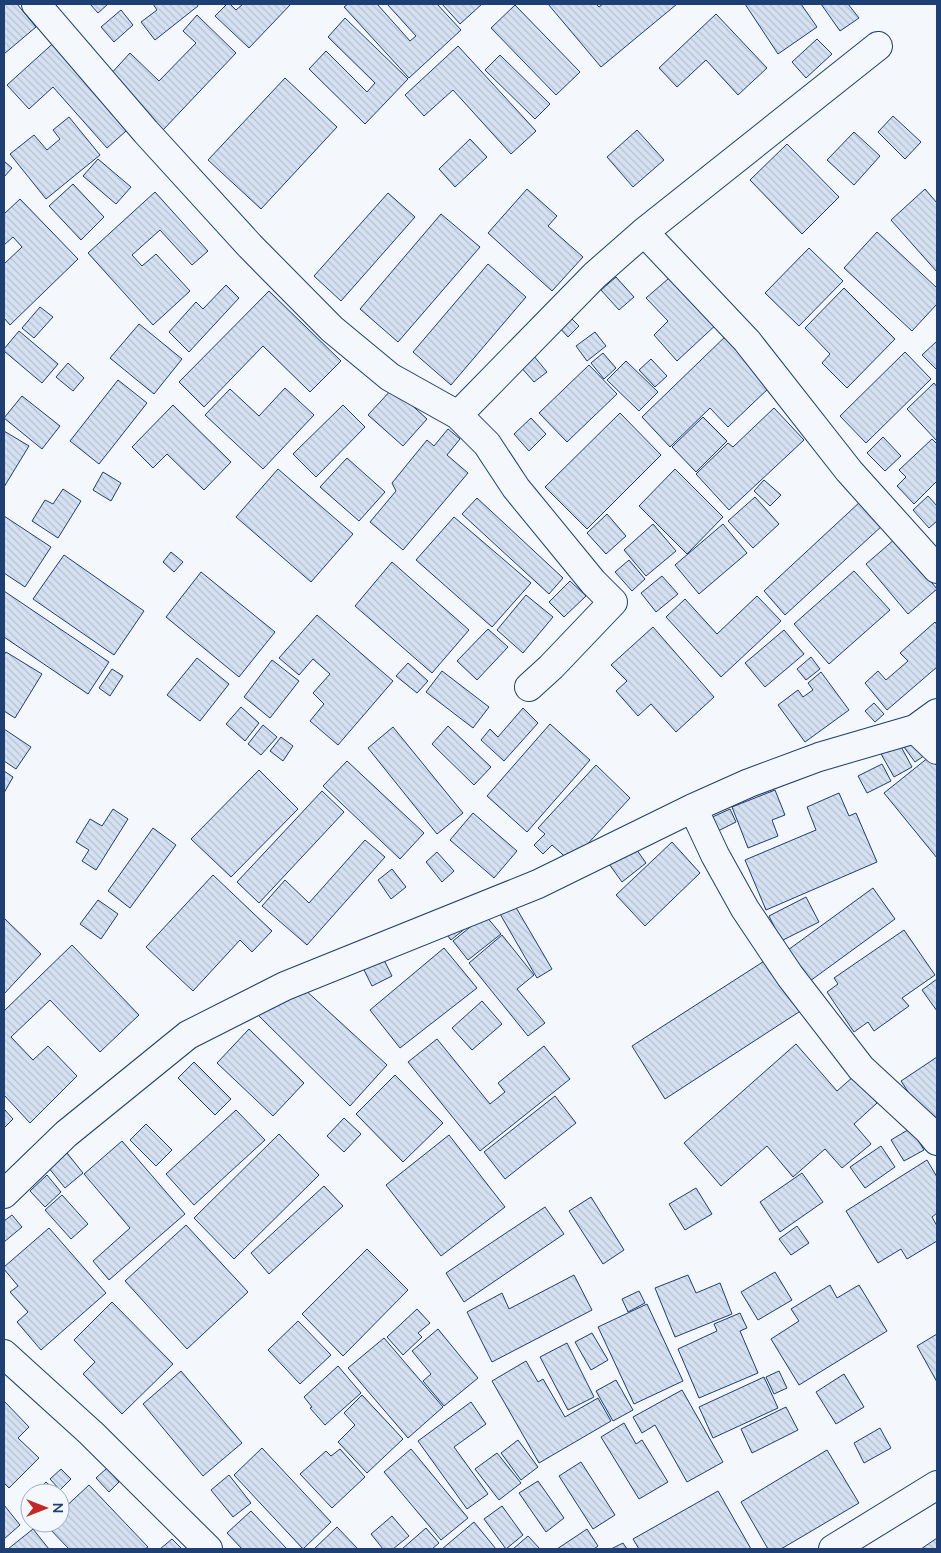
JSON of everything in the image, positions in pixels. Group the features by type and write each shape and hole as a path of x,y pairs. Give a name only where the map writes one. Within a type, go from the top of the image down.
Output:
{"street":[{"path":"36,4 146,132 250,246 332,329 390,377 458,415 487,444 516,488 593,582 613,602 551,667 529,687"},
{"path":"458,415 595,276 644,232 878,46"},
{"path":"644,232 747,341 848,471 937,569"},
{"path":"4,1194 66,1134 188,1035 284,986 538,884 693,808 749,783 819,757 915,729 937,713"},
{"path":"915,729 937,750"},
{"path":"693,808 715,855 746,909 790,976 861,1068 928,1130 937,1141"},
{"path":"4,1354 91,1433 208,1549"},
{"path":"833,1549 937,1485"}],"building":[{"path":"4,4 17,4 36,27 4,54"},
{"path":"90,4 108,4 98,13"},
{"path":"153,4 197,4 198,6 155,40 141,22 157,10"},
{"path":"227,4 230,4 236,10 243,4 291,4 249,48 215,16"},
{"path":"348,4 377,4 410,41 416,36 387,4 437,4 461,30 409,78 344,7"},
{"path":"442,4 482,4 460,24"},
{"path":"548,4 596,4 599,7 603,4 677,4 601,67"},
{"path":"745,4 801,4 817,27 778,54"},
{"path":"821,4 848,4 859,18 840,31"},
{"path":"515,5 580,72 556,95 491,28"},
{"path":"121,10 133,25 114,42 101,27"},
{"path":"716,14 767,68 738,95 706,60 677,87 659,68"},
{"path":"197,15 236,53 163,130 108,77 130,53 159,81 196,43 183,31"},
{"path":"345,18 408,79 365,124 309,69 326,51 367,92 375,83 328,37"},
{"path":"59,38 135,123 107,148 53,87 29,109 7,85"},
{"path":"817,39 832,54 806,78 792,62"},
{"path":"458,46 536,131 511,154 453,90 424,116 405,95"},
{"path":"500,55 550,104 535,119 485,70"},
{"path":"285,78 337,127 261,209 208,160"},
{"path":"893,116 921,142 905,159 878,132"},
{"path":"69,117 100,155 46,199 10,154 34,135 47,150 60,139 53,130"},
{"path":"637,130 664,160 633,187 607,157"},
{"path":"854,132 880,156 854,185 827,160"},
{"path":"470,139 487,157 455,187 439,169"},
{"path":"787,144 839,197 802,234 750,180"},
{"path":"98,159 131,187 116,204 83,176"},
{"path":"4,161 12,168 4,177"},
{"path":"73,184 104,217 81,240 49,206"},
{"path":"527,189 557,216 548,226 583,257 552,291 488,233"},
{"path":"925,189 937,203 937,272 891,220"},
{"path":"155,192 208,251 192,265 160,230 132,255 142,266 156,254 190,291 153,325 88,253"},
{"path":"388,193 415,217 341,301 314,276"},
{"path":"20,199 78,259 10,325 4,318 4,264 22,247 13,237 4,245 4,214"},
{"path":"441,214 480,247 398,342 360,309"},
{"path":"877,232 937,288 937,304 912,331 844,268"},
{"path":"809,248 843,281 799,326 765,293"},
{"path":"488,264 526,297 451,385 413,352"},
{"path":"675,273 719,322 677,361 654,335 668,321 646,298"},
{"path":"616,277 634,297 619,310 601,290"},
{"path":"226,285 239,298 189,352 169,332 196,302 203,309"},
{"path":"844,288 895,339 847,388 822,363 830,354 805,328"},
{"path":"269,291 341,361 310,392 263,346 204,407 179,382"},
{"path":"40,307 53,317 34,338 22,328"},
{"path":"567,314 579,326 568,337 557,325"},
{"path":"139,324 182,359 154,394 110,358"},
{"path":"19,331 58,364 42,383 4,351"},
{"path":"595,332 606,346 587,361 576,346"},
{"path":"730,332 771,386 728,427 710,408 670,447 642,417"},
{"path":"937,341 937,370 922,355"},
{"path":"905,352 931,379 866,443 840,416"},
{"path":"603,353 616,368 604,379 591,363"},
{"path":"533,355 547,372 534,382 520,366"},
{"path":"651,359 667,376 655,387 639,370"},
{"path":"626,361 658,392 639,411 607,380"},
{"path":"68,363 84,378 73,391 56,377"},
{"path":"589,365 617,394 567,442 539,413"},
{"path":"118,380 147,403 99,464 70,441"},
{"path":"934,383 937,387 937,441 907,409"},
{"path":"285,388 314,415 263,469 205,415 230,389 259,416"},
{"path":"393,388 427,419 403,446 368,415"},
{"path":"22,396 60,426 42,449 4,418"},
{"path":"173,405 231,462 204,490 167,454 153,468 132,447"},
{"path":"343,405 365,427 316,477 293,454"},
{"path":"774,408 804,440 729,510 696,474 728,443 733,447"},
{"path":"620,413 661,455 587,529 545,487"},
{"path":"703,417 727,441 696,472 672,447"},
{"path":"531,418 546,434 529,451 514,434"},
{"path":"448,429 460,439 447,455 468,473 403,550 370,522 396,491 392,483 427,440 434,446"},
{"path":"4,431 29,446 4,487"},
{"path":"883,437 901,456 885,471 867,453"},
{"path":"932,439 937,444 937,481 914,504 897,486 906,477 899,470"},
{"path":"347,458 385,492 359,521 320,487"},
{"path":"278,469 353,534 311,582 236,517"},
{"path":"675,469 723,517 687,554 639,506"},
{"path":"103,472 121,483 111,501 93,490"},
{"path":"764,480 781,495 770,506 754,491"},
{"path":"63,489 81,501 58,538 32,521 45,500 53,504"},
{"path":"928,496 937,506 937,521 929,528 913,510"},
{"path":"755,497 779,524 753,548 728,521"},
{"path":"477,498 563,578 549,594 462,514"},
{"path":"861,501 883,525 785,615 764,591"},
{"path":"607,514 626,536 606,554 587,533"},
{"path":"4,516 51,547 25,587 4,573"},
{"path":"454,517 531,583 492,627 416,560"},
{"path":"653,524 676,551 646,576 624,550"},
{"path":"723,524 747,553 699,594 675,565"},
{"path":"895,539 937,589 908,614 866,564"},
{"path":"171,552 183,562 174,572 163,562"},
{"path":"64,555 144,611 114,655 33,599"},
{"path":"629,560 645,579 632,591 615,572"},
{"path":"392,562 469,630 432,673 355,606"},
{"path":"854,571 890,610 829,664 794,624"},
{"path":"201,572 275,632 239,677 166,617"},
{"path":"662,576 678,594 656,612 641,593"},
{"path":"570,581 586,596 564,617 549,602"},
{"path":"4,591 109,662 88,694 4,637"},
{"path":"526,595 553,617 523,653 497,630"},
{"path":"757,596 781,621 721,677 666,617 685,599 717,634"},
{"path":"317,615 393,681 338,745 310,721 324,704 313,693 330,674 313,659 299,675 279,658"},
{"path":"935,622 937,625 937,667 887,710 865,683 878,671 886,680 908,661 900,653"},
{"path":"653,627 714,697 676,732 651,704 638,716 616,691 627,681 611,665"},
{"path":"488,629 508,647 477,680 457,661"},
{"path":"784,630 804,654 765,687 745,663"},
{"path":"6,652 42,674 15,718 4,711 4,655"},
{"path":"811,657 820,669 806,680 797,669"},
{"path":"197,658 229,684 200,721 167,695"},
{"path":"272,660 299,681 270,718 244,697"},
{"path":"408,663 428,681 417,693 396,676"},
{"path":"112,669 123,676 110,696 99,688"},
{"path":"442,671 489,707 473,728 426,692"},
{"path":"821,672 849,710 805,742 778,705 798,690 803,697 813,690 808,683"},
{"path":"874,703 884,714 875,722 865,711"},
{"path":"241,707 259,723 245,741 226,724"},
{"path":"523,708 538,723 504,761 481,740 490,729 498,737"},
{"path":"550,724 590,760 527,832 487,796"},
{"path":"263,725 277,737 261,755 248,744"},
{"path":"448,726 491,767 474,785 432,744"},
{"path":"393,727 463,813 437,834 368,748"},
{"path":"4,729 31,747 16,769 4,761"},
{"path":"920,736 931,751 915,762 904,747"},
{"path":"281,737 293,746 283,761 270,751"},
{"path":"898,741 912,767 894,777 880,752"},
{"path":"929,757 937,766 937,858 884,793"},
{"path":"347,761 424,833 400,859 323,786"},
{"path":"882,764 891,781 867,793 858,776"},
{"path":"596,765 630,798 571,862 552,845 543,854 534,845 545,834 538,828"},
{"path":"259,770 298,809 231,877 191,839"},
{"path":"4,771 13,777 4,793"},
{"path":"775,790 785,815 772,820 778,836 748,848 732,807"},
{"path":"322,791 344,812 259,903 237,882"},
{"path":"839,793 849,816 856,813 877,862 766,910 745,860 816,830 807,807"},
{"path":"113,809 128,819 96,870 82,861 89,850 76,842 90,819 102,826"},
{"path":"730,809 736,822 712,834 706,820"},
{"path":"473,813 517,851 494,878 450,840"},
{"path":"153,828 176,845 130,908 108,891"},
{"path":"365,840 385,857 307,945 262,906 285,880 309,903"},
{"path":"672,842 700,873 645,926 616,895"},
{"path":"634,846 646,863 622,882 609,864"},
{"path":"437,852 454,871 442,882 426,862"},
{"path":"392,869 406,887 391,899 378,880"},
{"path":"213,875 272,931 252,952 240,940 193,991 146,947"},
{"path":"873,888 895,919 810,981 788,950"},
{"path":"806,897 819,922 781,941 769,916"},
{"path":"511,899 552,969 537,978 496,907"},
{"path":"98,900 118,914 101,939 80,924"},
{"path":"485,915 501,934 468,960 453,941"},
{"path":"4,918 41,954 4,994"},
{"path":"467,927 451,940 443,930"},
{"path":"904,930 935,975 902,998 909,1006 874,1031 868,1022 854,1032 827,992 838,984 834,978"},
{"path":"502,935 534,975 517,989 545,1023 528,1036 469,963"},
{"path":"72,945 139,1015 100,1052 50,1000 11,1037 33,1060 48,1046 77,1076 30,1123 4,1095 4,1011"},
{"path":"444,948 477,988 400,1048 370,1010"},
{"path":"381,954 392,976 372,986 361,964"},
{"path":"769,958 802,1010 665,1099 632,1046"},
{"path":"937,979 937,1011 922,990"},
{"path":"302,987 387,1065 350,1106 256,1013"},
{"path":"482,1001 502,1024 472,1050 452,1028"},
{"path":"249,1029 304,1083 273,1116 217,1063"},
{"path":"437,1039 490,1104 505,1092 498,1083 544,1046 570,1079 480,1151 408,1062"},
{"path":"796,1044 837,1091 854,1076 877,1103 854,1124 871,1144 842,1168 825,1149 793,1177 767,1146 721,1186 684,1143"},
{"path":"937,1057 937,1136 901,1081"},
{"path":"194,1062 231,1099 215,1115 178,1078"},
{"path":"395,1075 443,1123 403,1162 356,1114"},
{"path":"555,1096 576,1123 505,1179 484,1152"},
{"path":"4,1109 13,1119 4,1128"},
{"path":"236,1110 265,1140 194,1205 166,1174"},
{"path":"344,1118 361,1134 344,1152 327,1136"},
{"path":"146,1124 172,1150 156,1166 130,1140"},
{"path":"911,1128 924,1150 904,1161 891,1140"},
{"path":"279,1134 319,1175 234,1259 194,1218"},
{"path":"449,1135 505,1207 441,1256 386,1185"},
{"path":"122,1141 185,1214 109,1280 93,1261 130,1228 84,1174"},
{"path":"881,1146 895,1167 865,1188 850,1167"},
{"path":"67,1153 83,1173 65,1188 48,1167"},
{"path":"927,1160 937,1177 937,1213 932,1217 937,1226 937,1241 907,1259 901,1249 878,1263 846,1211"},
{"path":"802,1173 823,1202 780,1232 760,1202"},
{"path":"47,1175 61,1192 45,1207 30,1191"},
{"path":"324,1186 343,1206 269,1274 251,1253"},
{"path":"696,1188 712,1214 685,1230 669,1204"},
{"path":"62,1195 88,1224 71,1239 45,1210"},
{"path":"591,1197 624,1250 603,1264 569,1211"},
{"path":"545,1207 564,1234 464,1302 446,1273"},
{"path":"12,1215 22,1227 4,1242 4,1221"},
{"path":"186,1225 248,1292 187,1349 125,1281"},
{"path":"797,1226 809,1243 791,1255 779,1239"},
{"path":"49,1228 106,1293 41,1350 17,1322 28,1312 10,1292 18,1286 4,1267"},
{"path":"367,1249 408,1290 343,1356 302,1314"},
{"path":"775,1272 792,1300 758,1320 741,1292"},
{"path":"574,1275 592,1310 492,1362 467,1312 502,1293 509,1309"},
{"path":"688,1275 696,1293 720,1283 732,1314 675,1337 655,1288"},
{"path":"830,1285 837,1298 859,1285 887,1331 799,1385 771,1339 799,1321 791,1309"},
{"path":"639,1291 645,1303 628,1312 622,1299"},
{"path":"112,1302 173,1364 122,1414 83,1374 95,1362 74,1340"},
{"path":"647,1304 683,1381 634,1404 598,1327"},
{"path":"417,1309 430,1323 418,1333 422,1337 403,1355 387,1337"},
{"path":"740,1313 747,1328 740,1331 758,1373 699,1398 678,1349 717,1331 714,1324"},
{"path":"298,1321 331,1355 300,1384 268,1350"},
{"path":"438,1329 478,1378 444,1406 423,1381 431,1374 412,1351"},
{"path":"592,1333 608,1360 591,1370 575,1342"},
{"path":"937,1334 937,1382 917,1346"},
{"path":"384,1338 443,1407 408,1438 348,1368"},
{"path":"567,1343 594,1397 568,1410 540,1357"},
{"path":"526,1361 538,1382 543,1379 565,1417 598,1398 611,1421 539,1463 492,1381"},
{"path":"338,1366 361,1393 325,1425 310,1408 312,1407 304,1397"},
{"path":"181,1371 242,1443 203,1476 143,1404"},
{"path":"779,1371 787,1388 774,1394 766,1377"},
{"path":"844,1374 864,1407 836,1424 816,1392"},
{"path":"764,1377 778,1408 713,1438 699,1407"},
{"path":"616,1380 633,1410 613,1421 596,1391"},
{"path":"682,1390 723,1462 687,1482 655,1425 642,1433 633,1417"},
{"path":"362,1395 403,1439 367,1473 338,1442 355,1425 344,1413"},
{"path":"4,1401 29,1427 18,1438 39,1458 9,1488 4,1483"},
{"path":"471,1402 486,1424 454,1447 488,1494 467,1509 418,1441"},
{"path":"786,1407 798,1430 752,1453 741,1429"},
{"path":"624,1423 636,1444 642,1440 668,1482 639,1499 601,1437"},
{"path":"880,1428 891,1448 864,1463 854,1443"},
{"path":"518,1440 538,1467 521,1480 501,1453"},
{"path":"262,1448 331,1522 303,1549 234,1475"},
{"path":"340,1449 365,1477 332,1508 300,1474 326,1451 331,1456"},
{"path":"411,1449 468,1518 441,1540 384,1472"},
{"path":"827,1450 859,1503 781,1549 768,1549 741,1502"},
{"path":"497,1453 521,1483 499,1500 475,1469"},
{"path":"581,1462 615,1515 593,1529 559,1476"},
{"path":"107,1468 119,1482 109,1492 96,1478"},
{"path":"61,1469 71,1479 67,1483 54,1483 50,1479"},
{"path":"229,1475 251,1503 233,1517 211,1490"},
{"path":"538,1481 564,1518 546,1532 519,1493"},
{"path":"89,1485 148,1547 145,1549 69,1549 54,1533 70,1533 70,1503"},
{"path":"718,1491 751,1549 639,1549 633,1539"},
{"path":"4,1505 20,1525 4,1539"},
{"path":"502,1506 523,1535 506,1549 484,1519"},
{"path":"251,1511 287,1549 242,1549 227,1533"},
{"path":"392,1516 409,1536 393,1549 383,1549 371,1534"},
{"path":"474,1522 496,1549 442,1549"},
{"path":"337,1527 358,1549 314,1549"},
{"path":"426,1528 439,1543 432,1549 402,1549"},
{"path":"587,1529 598,1546 594,1549 557,1549"},
{"path":"28,1533 36,1533 49,1549 8,1549"},
{"path":"528,1536 540,1549 513,1549"},
{"path":"937,1538 937,1549 921,1549"},
{"path":"172,1539 182,1549 160,1549"},
{"path":"623,1543 627,1549 611,1549"}]}
